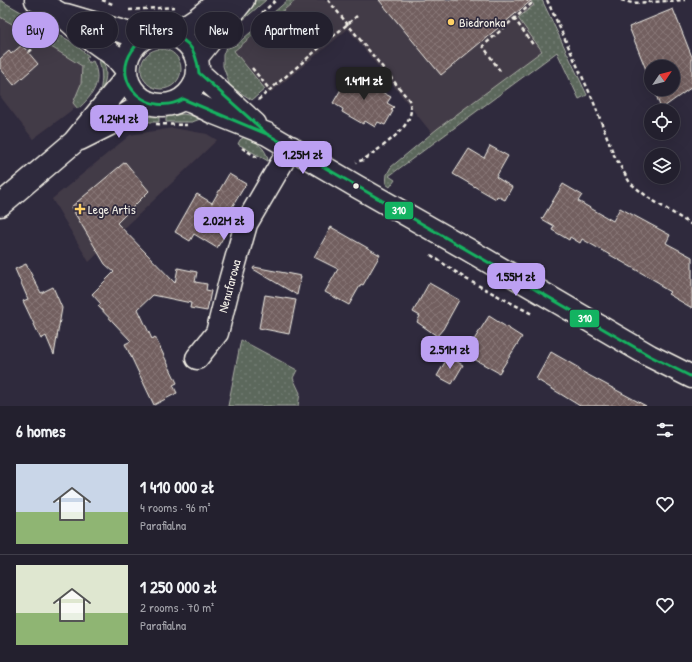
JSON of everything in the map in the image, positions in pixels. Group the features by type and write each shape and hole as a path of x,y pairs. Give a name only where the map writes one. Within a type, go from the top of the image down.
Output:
{"street":[{"path":"36,0 49,12"},
{"path":"187,25 220,0"},
{"path":"59,21 87,37 116,58 126,73 133,90 140,98 149,103 162,106 170,105 183,99 191,92 195,86 198,65 243,0"},
{"path":"59,20 126,34"},
{"path":"187,42 198,65 267,134"},
{"path":"0,205 74,142 126,73 128,58 133,48"},
{"path":"183,99 267,134 291,147 650,356 692,377"},
{"path":"74,142 149,103"},
{"name":"Nenufarowa","path":"197,358 217,333 246,224 291,147"}],"path":[{"path":"102,0 118,7"},
{"path":"328,0 409,100 411,108 410,115 401,131 363,160 354,162"},
{"path":"500,71 483,46 530,4 527,0"},
{"path":"547,0 592,98 614,155 630,183 649,198 692,225"},
{"path":"621,0 632,3 685,0"},
{"path":"124,9 138,10 177,7"},
{"path":"258,100 358,16"},
{"path":"514,18 534,46"},
{"path":"29,52 33,48"},
{"path":"252,68 270,90"},
{"path":"149,124 193,125"}],"shaded area":[{"path":"296,0 532,0 557,52 438,141 348,29 333,41 333,12 281,12"},
{"path":"0,17 12,24 12,48 52,48 86,68 76,107 33,139 0,96"},
{"path":"251,37 251,48 325,48 269,94 234,51 238,48 243,48 243,44"},
{"path":"173,128 207,134 217,140 89,262 52,199 130,135"}],"green space":[{"path":"0,0 21,12 12,12 12,24 0,17"},
{"path":"256,0 266,0 243,20 243,17"},
{"path":"288,0 296,0 281,12 274,12"},
{"path":"530,0 542,0 587,95 579,99 557,52 389,176 395,180 390,187 386,184 387,174 391,167 437,129 542,51 518,18 534,5"},
{"path":"251,32 251,37 243,44 243,39"},
{"path":"59,35 67,39 67,48 79,48 89,56 86,58 89,63 93,61 96,69 97,82 95,88 88,99 78,109 73,103 81,84 82,66 53,48 59,48"},
{"path":"226,48 238,48 234,51 265,89 252,100 230,86 223,66 223,55"},
{"path":"157,49 165,49 172,52 178,58 181,69 178,80 172,86 165,89 157,89 150,86 144,80 141,73 141,65 144,58 150,52"},
{"path":"98,57 102,60 106,69 101,93 102,74"},
{"path":"183,114 203,118 192,122 166,122 166,117"},
{"path":"144,116 159,117 159,122 127,122"},
{"path":"244,137 253,140 263,149 266,153 268,161 238,144"},
{"path":"241,340 297,370 293,378 300,393 298,406 228,406"}],"building":[{"name":"Biedronka","path":"379,0 532,0 441,75"},
{"path":"673,9 692,57 692,87 680,96 680,60 644,60 644,64 629,27"},
{"path":"18,48 25,48 38,64 14,85 0,68 0,59 9,51 11,54"},
{"path":"351,75 362,81 370,78 379,81 378,90 391,97 387,103 394,107 391,110 393,111 385,125 378,122 375,127 365,121 363,124 342,112 343,109 333,103 347,79"},
{"path":"656,96 679,96 668,104 659,104"},
{"path":"490,146 508,156 496,177 512,187 505,200 497,196 496,199 453,174 469,149 484,158"},
{"path":"125,162 149,191 117,223 175,283 178,268 197,272 195,282 207,284 206,290 211,291 207,311 190,308 191,303 153,295 138,309 152,339 155,337 177,383 173,385 177,393 154,405 125,344 131,341 98,306 101,304 92,294 114,272 105,264 71,207"},
{"path":"229,174 246,184 229,212 236,216 217,248 194,234 190,241 175,232 196,195 197,194 212,203"},
{"path":"563,184 582,195 578,201 613,221 620,208 670,235 666,243 692,257 692,308 668,294 670,292 660,286 661,284 582,239 580,243 570,237 569,240 552,230 554,226 542,219"},
{"path":"331,227 380,255 363,285 361,284 349,305 325,292 338,269 314,257"},
{"path":"26,264 41,293 53,287 62,308 54,355 46,336 41,339 23,301 28,299 15,269"},
{"path":"254,267 301,276 297,295 253,269"},
{"path":"429,283 459,300 443,329 437,336 417,322 420,316 413,312"},
{"path":"265,295 296,300 289,334 259,328"},
{"path":"489,316 522,337 499,373 465,354"},
{"path":"551,352 579,368 579,370 646,406 580,406 536,379"},
{"path":"448,357 463,365 452,384 437,376"}],"transit line":[{"name":"310","path":"159,33 176,37 188,44 195,56 199,73 267,134 183,99 170,104 158,104 147,101 137,94 130,86 126,75 127,63 132,51 140,40 148,35 159,33"},
{"name":"310","path":"267,134 650,356 692,377"}],"place":[{"name":"Biedronka","path":"451,22"},
{"name":"Lege Artis","path":"80,209"}]}
